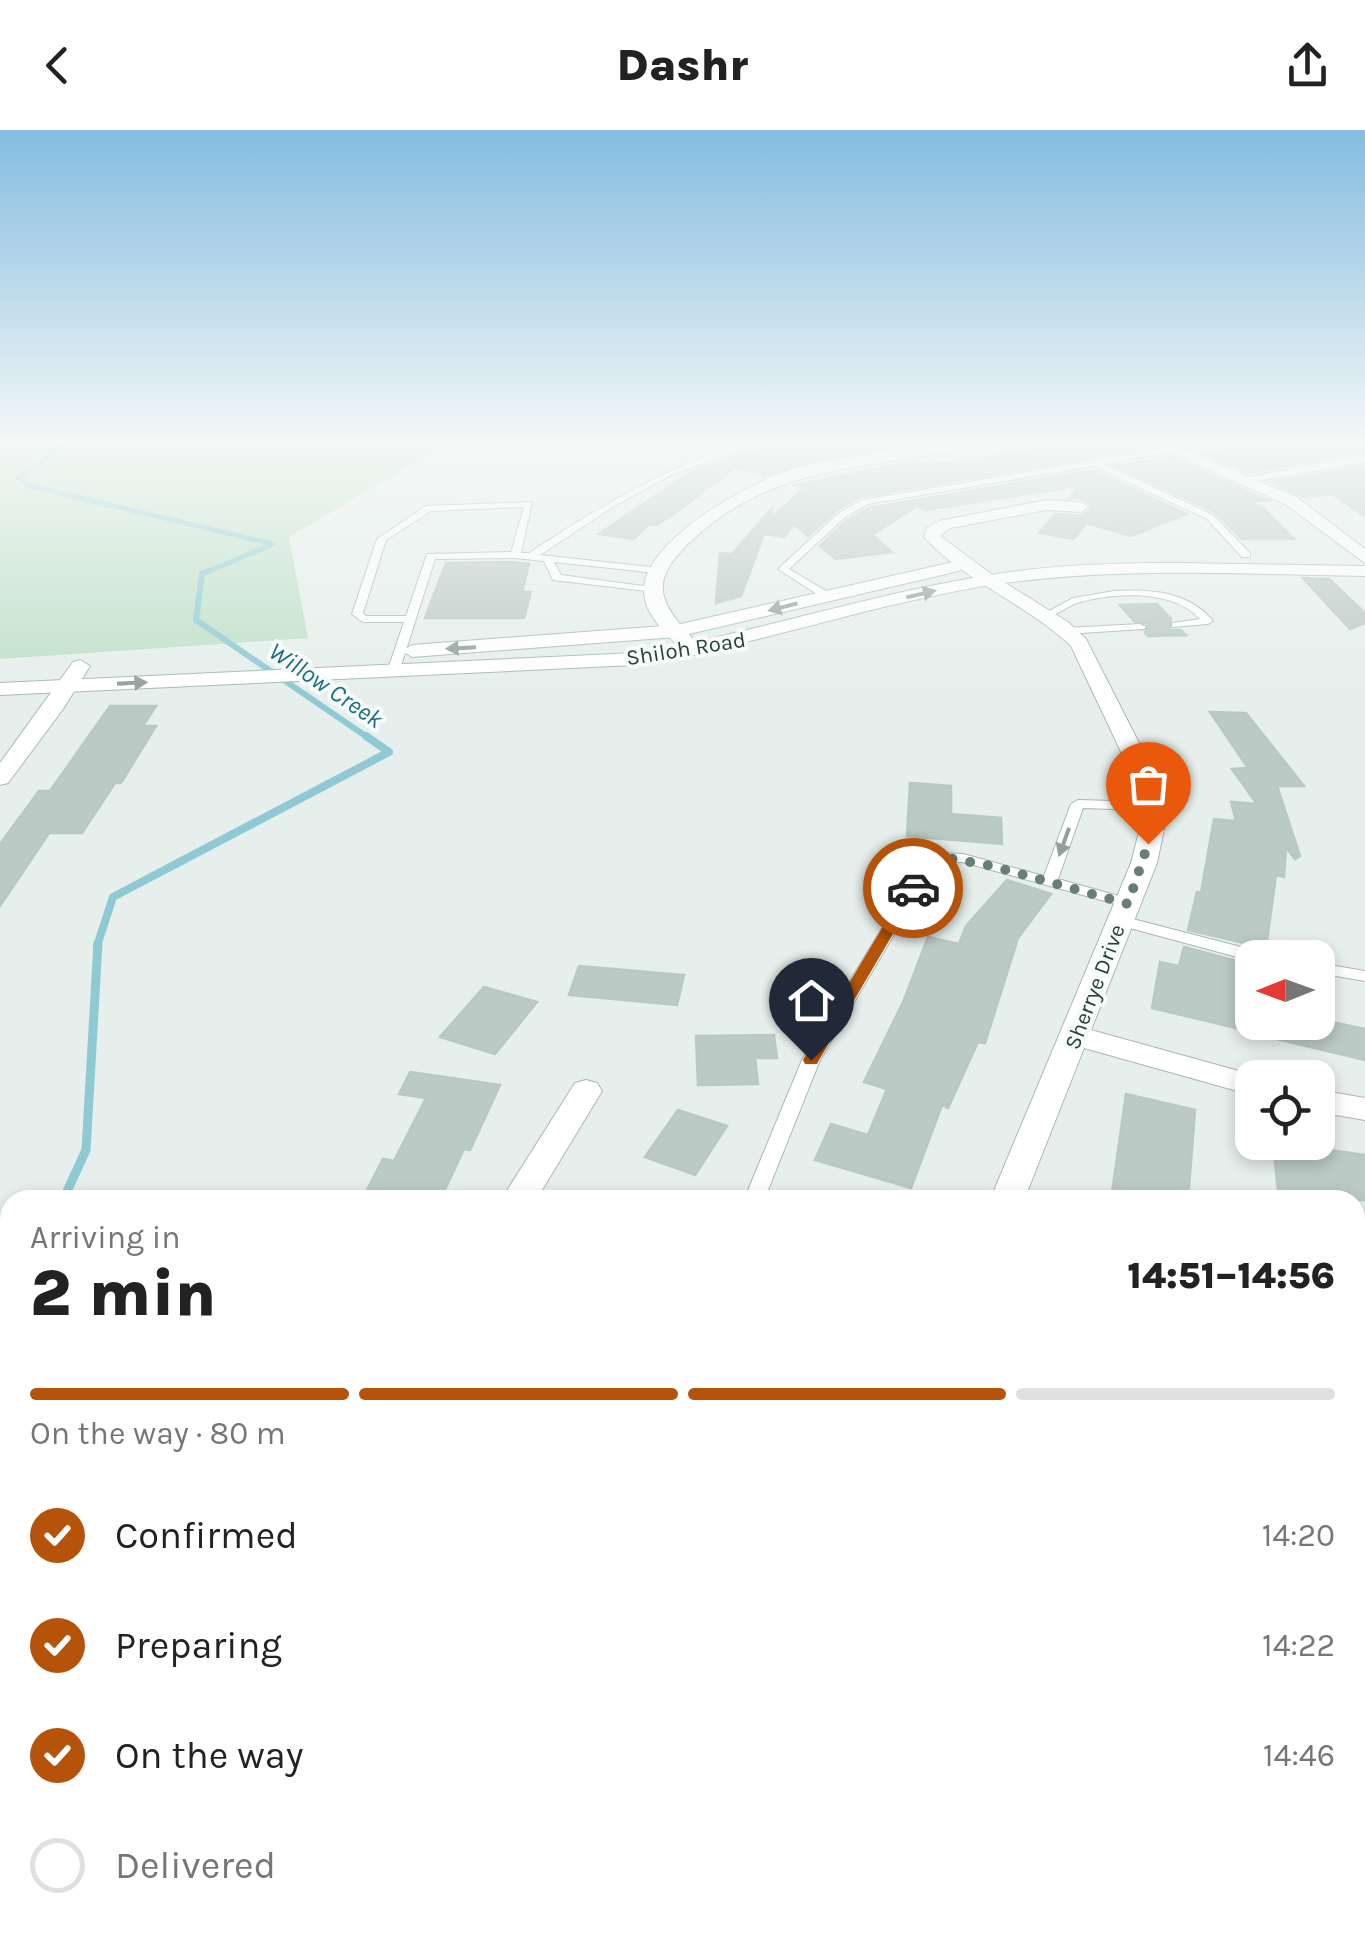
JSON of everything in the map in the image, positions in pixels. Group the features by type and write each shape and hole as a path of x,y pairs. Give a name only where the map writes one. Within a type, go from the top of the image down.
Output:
{"street":[{"path":"694,651 657,609 651,590 665,556 704,525"},
{"name":"Sherrye Drive","path":"943,525 933,531 932,537 1066,632 1091,664 1154,794 1144,863 1011,1190"},
{"path":"1333,525 1365,557"},
{"name":"Shiloh Road","path":"396,662 676,631 966,564 1058,556 1365,557"},
{"name":"Shiloh Road","path":"0,689 68,686 214,670 340,664 586,663 694,651 920,594 988,580 1072,570 1365,571"},
{"path":"0,778 80,666"},
{"name":"Shiloh Road","path":"0,670 80,666 214,670"},
{"path":"1076,1036 1235,1079"},
{"path":"524,1190 586,1091"},
{"path":"1335,1104 1365,1110"}],"lane":[{"path":"403,525 382,540 357,614 364,619 410,620"},
{"path":"515,555 523,525"},
{"path":"530,557 580,525"},
{"path":"826,596 783,569 831,525"},
{"path":"1218,525 1246,554"},
{"path":"396,662 430,556 515,555 656,570"},
{"path":"547,558 557,578 651,590"},
{"path":"1044,616 1078,600 1146,595 1175,597 1199,608 1208,621 1176,625"},
{"path":"1066,632 1140,627"},
{"path":"1050,881 1078,804 1113,805 1153,813"},
{"path":"758,1190 811,1060 926,867 943,857 963,858 1050,881 1124,912 1235,949"},
{"path":"1335,971 1365,976"}],"green space":[{"path":"0,525 309,525 289,537 308,638 0,659"}],"building":[{"path":"612,525 648,525 634,539 599,534"},
{"path":"757,525 793,525 784,537 764,534 741,596 716,603 720,553 732,554"},
{"path":"796,525 820,525 808,536"},
{"path":"841,525 887,525 872,535 892,552 836,559 820,546"},
{"path":"1045,525 1084,525 1074,539 1039,533"},
{"path":"1095,525 1158,525 1131,536"},
{"path":"1228,525 1280,525 1294,539 1242,539"},
{"path":"446,563 529,564 522,592 531,592 524,618 425,618"},
{"path":"1303,578 1329,579 1365,613 1365,623 1350,629"},
{"path":"1157,604 1171,619 1169,630 1181,630 1186,635 1148,636 1148,624 1134,621 1120,605"},
{"path":"110,706 156,706 143,726 156,726 121,783 115,783 82,833 49,833 0,906 0,844 39,791 50,791"},
{"path":"1210,712 1246,713 1304,786 1277,786 1300,856 1295,859 1286,847 1284,877 1276,875 1267,940 1235,941 1188,930 1197,892 1201,893 1214,819 1236,821 1231,802 1257,804 1232,769 1248,768"},
{"path":"910,783 951,786 951,814 1001,818 1002,844 907,836"},
{"path":"1007,880 1051,894 1018,938 985,1043 978,1042 948,1108 942,1105 911,1188 815,1160 831,1124 868,1135 887,1089 864,1082 904,1000 928,937 959,944 966,926"},
{"path":"1184,947 1235,961 1235,1028 1152,1008 1160,962 1179,966"},
{"path":"579,966 684,975 677,1005 569,995"},
{"path":"484,987 537,1002 495,1054 440,1037"},
{"path":"1335,1023 1365,1029 1365,1060 1281,1040 1335,1040"},
{"path":"774,1035 777,1058 755,1058 758,1084 698,1085 696,1036"},
{"path":"410,1072 500,1085 470,1150 464,1149 445,1190 367,1190 383,1159 394,1161 426,1098 399,1094"},
{"path":"1126,1094 1195,1110 1189,1190 1112,1190"},
{"path":"678,1110 727,1126 695,1175 645,1157"},
{"path":"1335,1151 1365,1155 1365,1190 1278,1190 1275,1160 1335,1160"}],"waterway":[{"name":"Willow Creek","path":"195,525 273,544 202,574"},
{"name":"Willow Creek","path":"202,574 208,571"},
{"name":"Willow Creek","path":"202,574 196,620 370,739"},
{"name":"Willow Creek","path":"97,946 113,897 389,752 366,736"},
{"name":"Willow Creek","path":"68,1190 86,1150 98,943"}],"way so far":[{"path":"913,888 926,867 943,857 963,858 1128,904 1148,844"}],"route":[{"path":"811,1060 913,888"}]}
